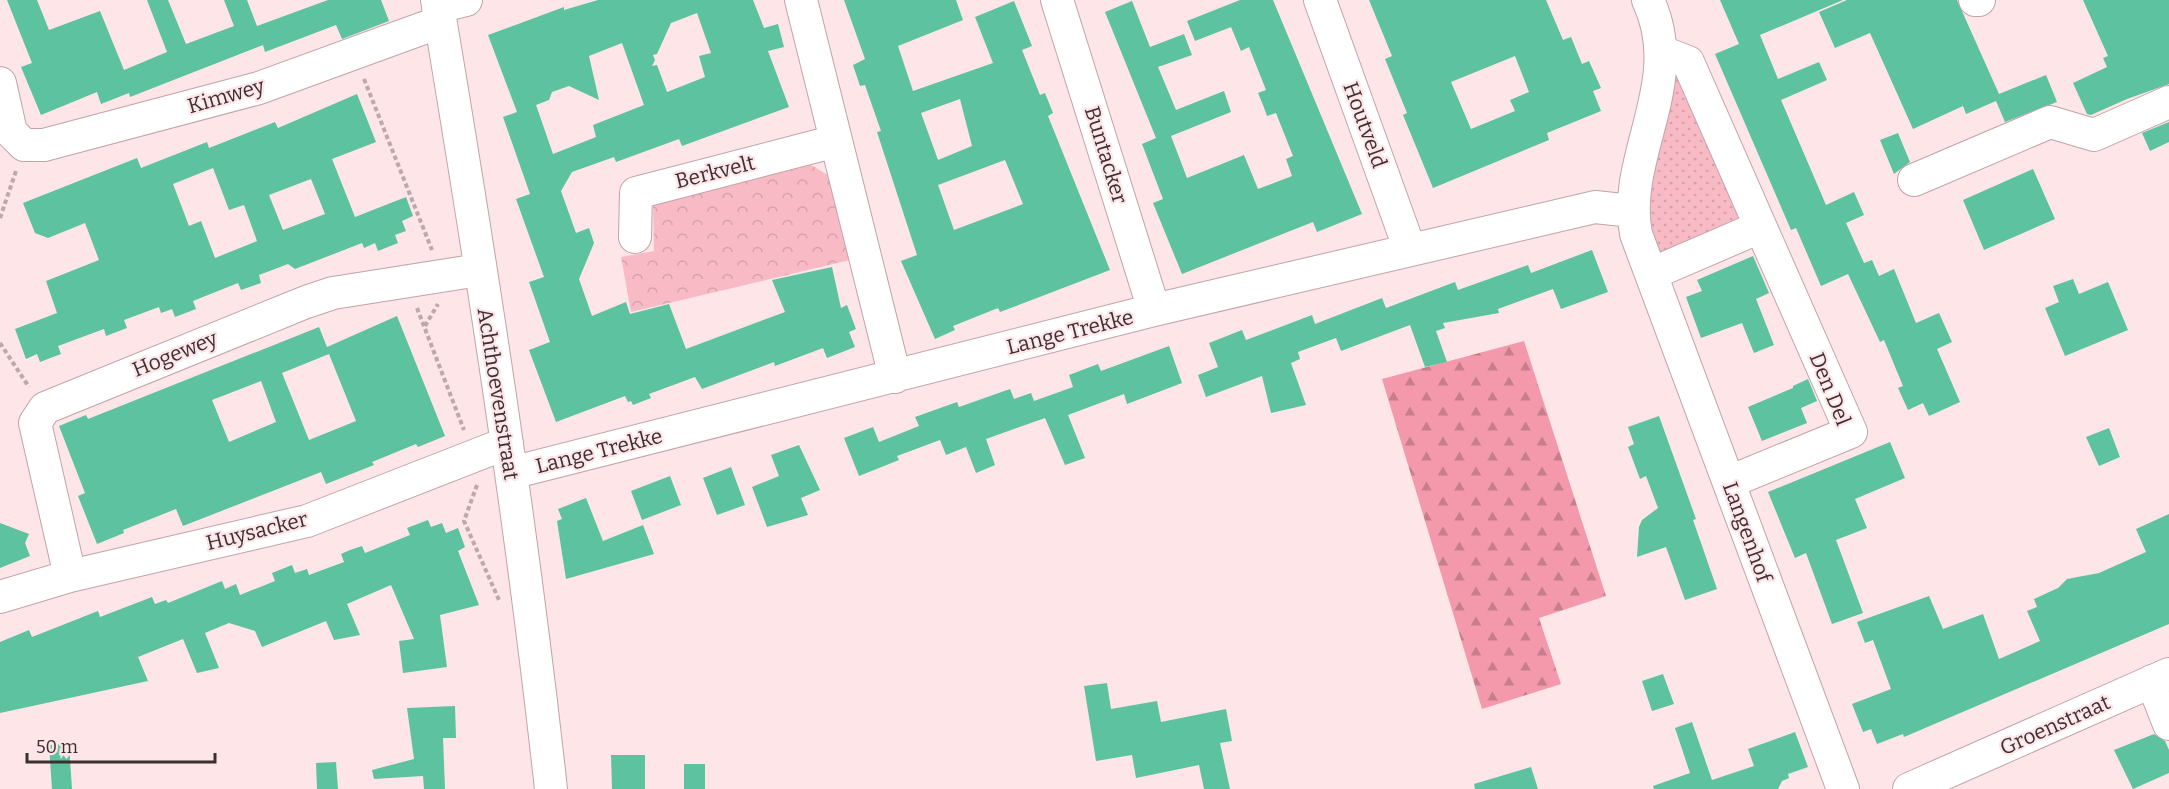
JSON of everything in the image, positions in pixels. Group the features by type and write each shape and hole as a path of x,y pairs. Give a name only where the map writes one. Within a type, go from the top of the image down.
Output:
{"street":[{"path":"801,0 895,377"},
{"name":"Buntacker","path":"1057,0 1154,310"},
{"name":"Houtveld","path":"1320,0 1410,249"},
{"name":"Langenhof","path":"1648,0 1659,23 1662,52 1660,79 1632,211 1636,234 1843,789"},
{"name":"Kimwey","path":"11,132 24,145 44,145 259,88 354,53 445,7"},
{"name":"Achthoevenstraat","path":"445,7 479,270 509,458 536,655 551,789"},
{"path":"1651,274 1760,227 1688,62 1662,52"},
{"path":"0,84 11,132"},
{"path":"1914,180 2050,122 2094,135 2169,102"},
{"name":"Berkvelt","path":"634,237 636,193 836,141"},
{"name":"Lange Trekke","path":"509,458 895,377 1154,310 1595,207 1632,211"},
{"name":"Den Del","path":"1729,482 1851,432 1760,227"},
{"name":"Hogewey","path":"40,412 120,375 333,293 479,270"},
{"path":"40,412 35,423 70,576"},
{"name":"Huysacker","path":"0,597 70,576 306,521 509,458"},
{"path":"2160,678 2169,724"},
{"name":"Groenstraat","path":"1910,789 1940,782 2160,678"}],"path":[{"path":"354,53 446,289 425,327"},
{"path":"0,218 17,166 11,132"},
{"path":"0,343 27,381 40,412"}],"green space":[{"path":"1673,69 1676,69 1744,223 1658,260 1644,212"},
{"path":"805,161 829,176 850,260 631,312 621,257 654,251 653,202"},
{"path":"1524,341 1606,596 1539,618 1561,684 1482,709 1382,379"}],"building":[{"path":"7,0 37,0 49,30 100,11 124,70 167,52 147,0 168,0 186,44 234,26 224,0 247,0 257,26 328,0 381,0 389,21 342,39 336,25 265,52 263,45 130,97 129,93 101,104 97,92 41,115 21,67 32,63"},
{"path":"598,0 753,0 764,28 778,24 784,47 768,51 789,107 682,146 679,139 616,162 614,157 572,172 561,191 576,233 589,228 594,243 579,279 592,316 626,302 630,314 669,304 686,349 785,312 772,280 832,267 841,308 847,305 856,329 849,332 855,347 827,358 823,348 775,366 774,362 702,389 695,377 649,394 651,398 633,405 625,396 556,422 529,350 550,342 529,282 544,277 516,199 530,194 503,117 517,112 488,35 564,7 564,10","holes":["697,13 711,53 699,56 705,77 667,92 657,65 652,66 655,60 653,55 657,54 671,23","622,43 644,105 593,125 596,137 553,154 536,105 549,100 552,92 569,86 599,100 589,56"]},
{"path":"844,0 956,0 963,20 898,46 913,91 993,63 975,17 1014,1 1032,46 1022,50 1040,95 1045,93 1053,113 1048,116 1110,270 1000,312 998,308 953,326 955,330 935,339 901,261 917,255 877,132 881,131 865,85 860,86 853,65 865,59","holes":["960,99 972,146 938,160 921,113","1005,160 1023,204 954,230 938,185"]},
{"path":"1240,0 1273,0 1362,214 1317,232 1313,222 1182,274 1153,203 1163,199 1142,144 1156,138 1105,12 1132,1 1150,47 1184,34 1192,55 1158,67 1176,110 1224,91 1231,112 1171,136 1187,178 1244,155 1258,189 1292,176 1286,159 1293,156 1276,113 1267,116 1258,93 1266,90 1249,47 1241,51 1231,27 1195,41 1187,21"},
{"path":"1369,0 1546,0 1563,40 1571,37 1582,64 1589,61 1601,88 1593,91 1601,111 1547,133 1549,140 1433,188 1403,115 1407,113 1385,59 1392,56","holes":["1515,56 1529,92 1510,100 1515,111 1471,129 1451,82"]},
{"path":"1720,0 1843,0 1760,35 1778,79 1819,62 1827,80 1781,100 1826,205 1854,192 1864,215 1846,223 1864,263 1872,260 1879,276 1894,269 1916,323 1939,313 1952,342 1937,349 1960,402 1929,416 1923,403 1908,410 1898,388 1903,386 1884,340 1880,342 1848,274 1821,286 1796,228 1791,230 1715,54 1739,44"},
{"path":"1847,0 1957,0 1999,94 2046,75 2057,102 2005,122 1996,101 1966,114 1963,106 1913,129 1870,33 1835,48 1819,12"},
{"path":"2083,0 2169,0 2169,84 2091,115 2087,114 2073,83 2107,67 2103,58 2108,56"},
{"path":"357,94 376,142 332,159 355,217 406,197 413,216 402,221 406,231 395,235 398,243 378,251 375,243 364,248 362,243 295,269 288,264 259,275 261,283 241,290 238,283 193,301 196,309 175,317 172,309 161,313 159,307 124,320 127,328 106,336 104,329 58,346 61,354 40,362 37,354 26,359 15,329 57,313 46,281 99,260 85,223 48,238 35,233 23,203 137,158 141,168 207,142 209,148 275,122 278,128","holes":["213,168 229,210 244,205 257,241 215,258 201,221 189,226 173,184","311,179 325,214 283,230 269,195"]},
{"path":"2169,122 2169,142 2150,151 2142,133"},
{"path":"1898,133 1910,162 1894,174 1880,140"},
{"path":"2033,169 2055,219 1984,250 1963,200"},
{"path":"1592,250 1608,292 1561,309 1553,289 1498,309 1499,313 1443,323 1445,328 1436,331 1447,362 1425,367 1410,325 1341,351 1336,338 1298,352 1300,359 1291,363 1306,405 1271,413 1262,376 1206,397 1198,375 1218,367 1209,343 1242,330 1246,340 1312,315 1315,324 1382,298 1386,308 1455,282 1458,290 1528,265 1531,273"},
{"path":"1753,256 1769,293 1756,299 1774,345 1754,353 1742,323 1701,338 1686,297 1702,291 1697,280"},
{"path":"2073,279 2079,294 2108,282 2128,330 2065,356 2045,308 2059,302 2053,286"},
{"path":"397,316 445,436 418,447 416,444 372,462 374,465 326,484 321,472 183,526 176,509 123,530 124,533 97,544 78,496 85,493 59,426 86,415 88,419 319,327 327,347","holes":["329,354 356,421 309,440 282,373","261,381 276,422 229,442 212,400"]},
{"path":"1169,346 1182,383 1127,404 1124,394 1068,415 1085,458 1065,465 1045,418 986,439 995,465 976,473 966,447 946,455 940,440 897,456 899,460 859,476 844,438 873,427 879,442 919,426 915,417 957,402 959,407 1010,389 1014,399 1031,393 1034,401 1073,387 1069,375 1098,364 1101,371"},
{"path":"1808,379 1817,401 1801,408 1807,423 1762,441 1748,407 1793,388"},
{"path":"1659,416 1696,519 1693,520 1717,589 1685,600 1666,547 1637,557 1639,527 1642,520 1658,508 1646,476 1640,479 1628,447 1634,444 1628,427"},
{"path":"2109,428 2120,457 2099,466 2086,437"},
{"path":"1890,442 1905,478 1855,499 1867,528 1836,540 1863,613 1832,624 1806,553 1795,558 1768,492"},
{"path":"799,445 820,490 801,498 808,515 767,527 752,487 779,476 771,455"},
{"path":"731,467 745,505 717,515 703,478"},
{"path":"670,476 681,505 642,520 631,491"},
{"path":"586,498 603,541 643,525 654,554 566,579 557,521 562,519 558,509"},
{"path":"2169,514 2169,624 1904,737 1903,734 1877,744 1871,729 1863,732 1852,704 1891,689 1873,640 1865,643 1857,622 1929,596 1943,629 1983,614 1999,659 2040,641 2027,611 2037,607 2034,599 2058,588 2067,579 2099,573 2146,552 2136,529"},
{"path":"428,520 431,527 442,523 446,533 458,528 465,547 458,551 479,605 440,615 447,667 403,673 399,641 414,639 391,585 347,604 360,635 334,640 326,621 262,647 255,631 229,623 205,633 219,668 197,673 183,639 138,657 148,681 0,713 0,642 29,630 32,637 98,611 100,617 152,597 155,604 166,600 168,603 222,581 225,589 236,584 240,595 275,581 272,573 292,565 295,573 307,569 309,575 344,562 341,554 350,550 362,546 365,553 410,535 407,528"},
{"path":"0,523 29,534 25,543 30,556 0,568"},
{"path":"1663,674 1674,704 1652,711 1642,681"},
{"path":"1107,683 1111,709 1157,701 1161,722 1226,709 1232,741 1220,743 1230,789 1204,789 1199,765 1136,778 1132,755 1096,761 1084,686"},
{"path":"455,706 456,738 443,738 445,789 424,789 423,776 374,779 372,770 414,759 407,708"},
{"path":"1692,722 1712,780 1754,766 1748,749 1795,732 1808,767 1788,774 1789,778 1782,781 1778,789 1654,789 1653,786 1690,773 1675,728"},
{"path":"2154,734 2165,741 2169,750 2169,773 2133,789 2114,750"},
{"path":"69,744 72,789 52,789 49,745"},
{"path":"611,755 645,755 645,789 612,789"},
{"path":"336,762 338,789 317,789 316,763"},
{"path":"684,764 705,764 705,789 684,789"},
{"path":"1531,767 1538,789 1475,789 1474,784"}]}
